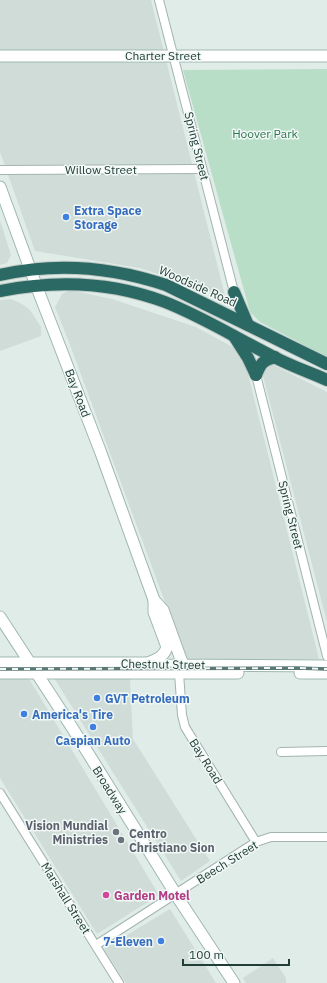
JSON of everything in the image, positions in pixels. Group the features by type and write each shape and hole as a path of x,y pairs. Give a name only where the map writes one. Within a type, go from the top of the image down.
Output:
{"highway":[{"name":"Woodside Road","path":"0,275 30,269 68,267 101,270 145,278 166,285 327,364"},
{"path":"0,291 36,285 80,284 134,293 185,310 274,357 327,380"},
{"path":"218,310 228,304 234,292"},
{"path":"234,292 248,325"},
{"path":"234,335 256,375"},
{"path":"256,375 260,364 274,357"}],"street":[{"name":"Spring Street","path":"159,0 234,292"},
{"name":"Charter Street","path":"0,56 327,56"},
{"name":"Willow Street","path":"0,170 202,169"},
{"name":"Bay Road","path":"0,187 101,453 154,600 162,610 181,669 182,715 185,728 256,842"},
{"name":"Spring Street","path":"256,375 327,656"},
{"name":"Bay Road","path":"148,663 161,657 165,653 167,647 154,612 154,600"},
{"name":"Broadway","path":"0,617 234,983"},
{"name":"Chestnut Street","path":"0,673 33,668 148,663 181,669 327,674"},
{"name":"Chestnut Street","path":"0,664 33,668 181,669 327,666"},
{"path":"281,752 327,751"},
{"name":"Marshall Street","path":"0,793 119,983"},
{"name":"Beech Street","path":"96,945 256,842 270,837 327,837"}],"shaded area":[{"path":"0,0 151,0 225,296 140,268 35,251 0,152"},
{"path":"0,220 11,255 7,263 0,265"},
{"path":"70,290 112,299 196,327 240,351 245,362 319,659 186,659 55,307 62,294"},
{"path":"11,299 30,310 41,327 41,336 0,351 0,300"},
{"path":"271,364 327,392 327,622 263,376 263,370"},
{"path":"0,677 28,677 159,895 97,934 0,778"},
{"path":"54,678 130,679 133,739 210,861 181,881"},
{"path":"170,909 216,983 126,983 104,949"},
{"path":"273,958 286,978 286,983 246,983 243,978"}],"green space":[{"name":"Hoover Park","path":"327,69 327,357 260,322 250,312 183,70"}],"railway":[{"path":"0,669 327,669"}],"place":[{"name":"Extra Space Storage","path":"66,217"},
{"name":"GVT Petroleum","path":"97,698"},
{"name":"America's Tire","path":"24,714"},
{"name":"Caspian Auto","path":"93,727"},
{"name":"Vision Mundial Ministries","path":"116,832"},
{"name":"Centro Christiano Sion","path":"121,840"},
{"name":"Garden Motel","path":"106,895"},
{"name":"7-Eleven","path":"161,941"}]}
